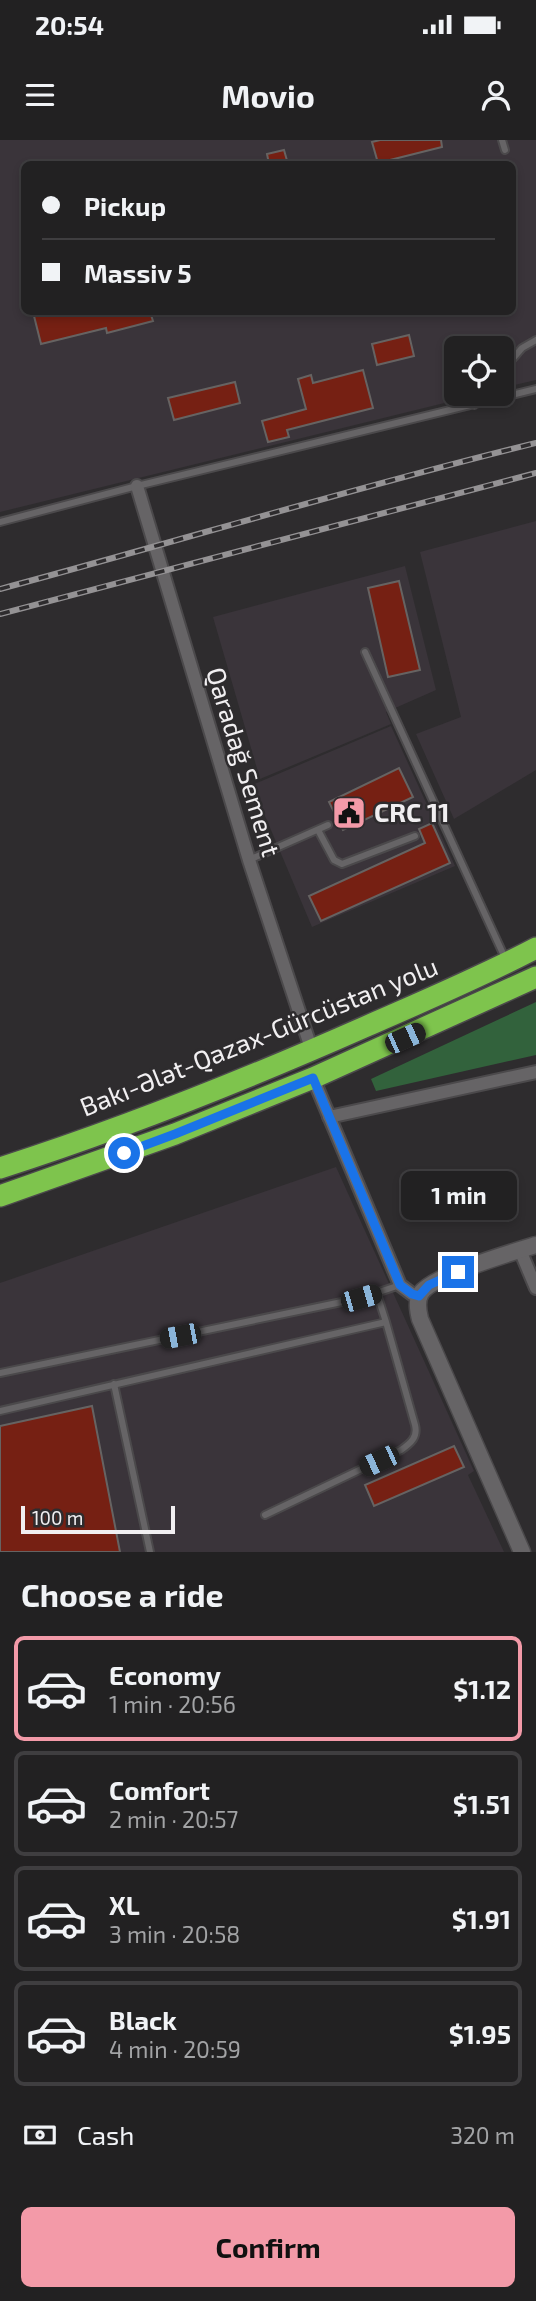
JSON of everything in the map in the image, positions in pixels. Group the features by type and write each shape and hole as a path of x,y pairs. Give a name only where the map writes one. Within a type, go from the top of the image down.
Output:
{"highway":[{"name":"Bakı-Ələt-Qazax-Gürcüstan yolu","path":"0,1168 170,1108 312,1051 536,948"},
{"name":"Bakı-Ələt-Qazax-Gürcüstan yolu","path":"0,1196 175,1134 313,1078 536,978"}],"street":[{"name":"Qaradağ Sement","path":"137,486 249,860 312,1051"},
{"path":"329,1117 536,1072"},
{"path":"313,1078 400,1285 419,1296"},
{"path":"522,1552 418,1310 419,1296 438,1280 536,1245"},
{"path":"520,1250 536,1288"}],"lane":[{"path":"502,140 505,150"},
{"path":"514,357 522,348 536,340"},
{"path":"514,395 536,389"},
{"path":"0,522 137,486 472,406"},
{"path":"366,652 508,963"},
{"path":"249,860 328,825"},
{"path":"318,830 334,860 342,864 415,836"},
{"path":"0,1373 377,1294 400,1285"},
{"path":"265,1516 401,1450 414,1438 415,1425 377,1294"},
{"path":"0,1411 386,1322"},
{"path":"114,1384 150,1552"}],"shaded area":[{"path":"0,140 536,140 536,380 514,385 514,336 444,336 444,403 0,512"},
{"path":"536,521 536,770 454,819 416,734 461,717 420,552"},
{"path":"405,566 436,690 386,712 391,724 260,779 213,617"},
{"path":"391,726 455,866 312,927 252,785"},
{"path":"336,1167 474,1471 468,1475 504,1552 0,1552 0,1283"}],"green space":[{"path":"536,1002 536,1055 376,1091 371,1079"}],"building":[{"path":"441,140 442,147 377,161 372,142"},
{"path":"284,150 287,161 268,161 267,154"},
{"path":"34,315 151,315 153,321 107,333 106,328 41,344"},
{"path":"409,335 414,356 377,365 372,344"},
{"path":"363,370 373,408 287,430 289,437 268,442 262,421 306,409 298,379 311,375 313,383"},
{"path":"235,382 240,403 174,420 168,398"},
{"path":"399,581 420,670 388,677 368,588"},
{"path":"399,768 413,797 343,830 329,802"},
{"path":"432,823 450,863 321,921 309,896 425,843 419,829"},
{"path":"92,1406 120,1552 0,1552 0,1426"},
{"path":"454,1446 464,1467 374,1506 365,1485"}],"railway":[{"path":"0,589 536,443"},
{"path":"0,614 536,473"}],"place":[{"name":"CRC 11","path":"349,813"}],"route":[{"path":"124,1153 313,1078 400,1285 419,1296 429,1285 458,1272"}]}
